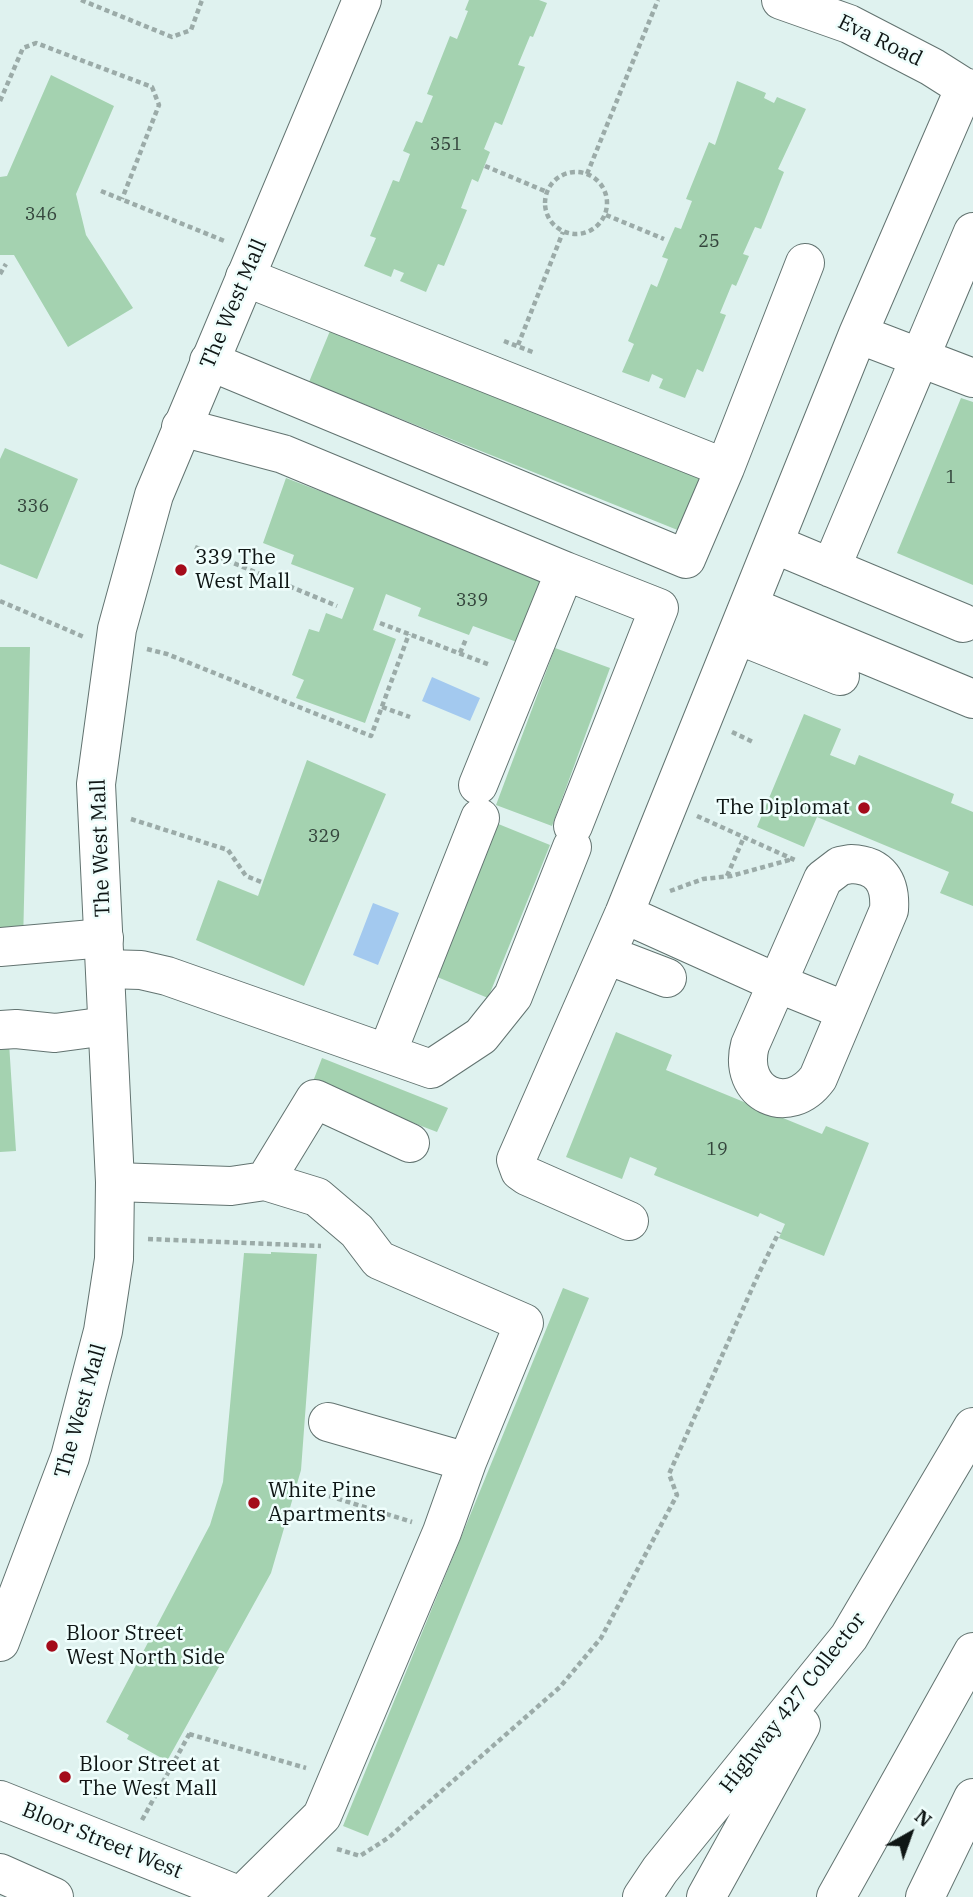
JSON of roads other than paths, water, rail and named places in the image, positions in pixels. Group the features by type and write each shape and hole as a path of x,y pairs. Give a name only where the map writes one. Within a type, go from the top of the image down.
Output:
{"main road":[{"name":"The West Mall","path":"0,1642 70,1457 103,1331 114,1259 115,1182 96,785 117,629 154,495 362,0"},
{"name":"Eva Road","path":"781,0 849,24 932,67 969,90"},
{"path":"629,1221 527,1176 516,1166 520,1148 607,955 858,334 969,90"},
{"path":"837,555 973,232"},
{"path":"209,361 686,559 725,468 805,263"},
{"path":"250,265 725,468"},
{"path":"858,334 973,378"},
{"path":"0,947 105,954 141,970 167,976 431,1069 481,1035 513,996 659,608 283,454 181,427"},
{"path":"774,544 837,555 962,624"},
{"path":"387,1053 565,571"},
{"path":"744,620 840,676"},
{"path":"744,620 973,699"},
{"path":"861,864 880,875 890,894 889,910 818,1078 800,1096 787,1099 762,1092 753,1083 748,1071 747,1058 777,983 809,869 861,864"},
{"path":"624,914 846,1011"},
{"path":"607,955 667,978"},
{"path":"0,1030 55,1033 107,1026"},
{"path":"265,1181 315,1099 410,1143"},
{"path":"115,1182 231,1186 265,1181 317,1197 357,1231 379,1261 524,1323 467,1462 442,1532 322,1816 242,1897"},
{"path":"328,1422 467,1462"},
{"name":"Highway 427 Collector","path":"642,1897 660,1870 849,1637 973,1427"},
{"path":"706,1897 849,1637"},
{"path":"836,1897 973,1652"},
{"path":"925,1897 973,1798"},
{"name":"Bloor Street West","path":"0,1800 242,1897"}],"water":[{"path":"432,677 480,698 470,721 422,701"},
{"path":"373,903 399,913 378,965 353,955"}],"place":[{"name":"339 The West Mall","path":"181,570"},
{"name":"The Diplomat","path":"864,808"},
{"name":"White Pine Apartments","path":"254,1503"},
{"name":"Bloor Street West North Side","path":"52,1646"},
{"name":"Bloor Street at The West Mall","path":"65,1777"}]}
